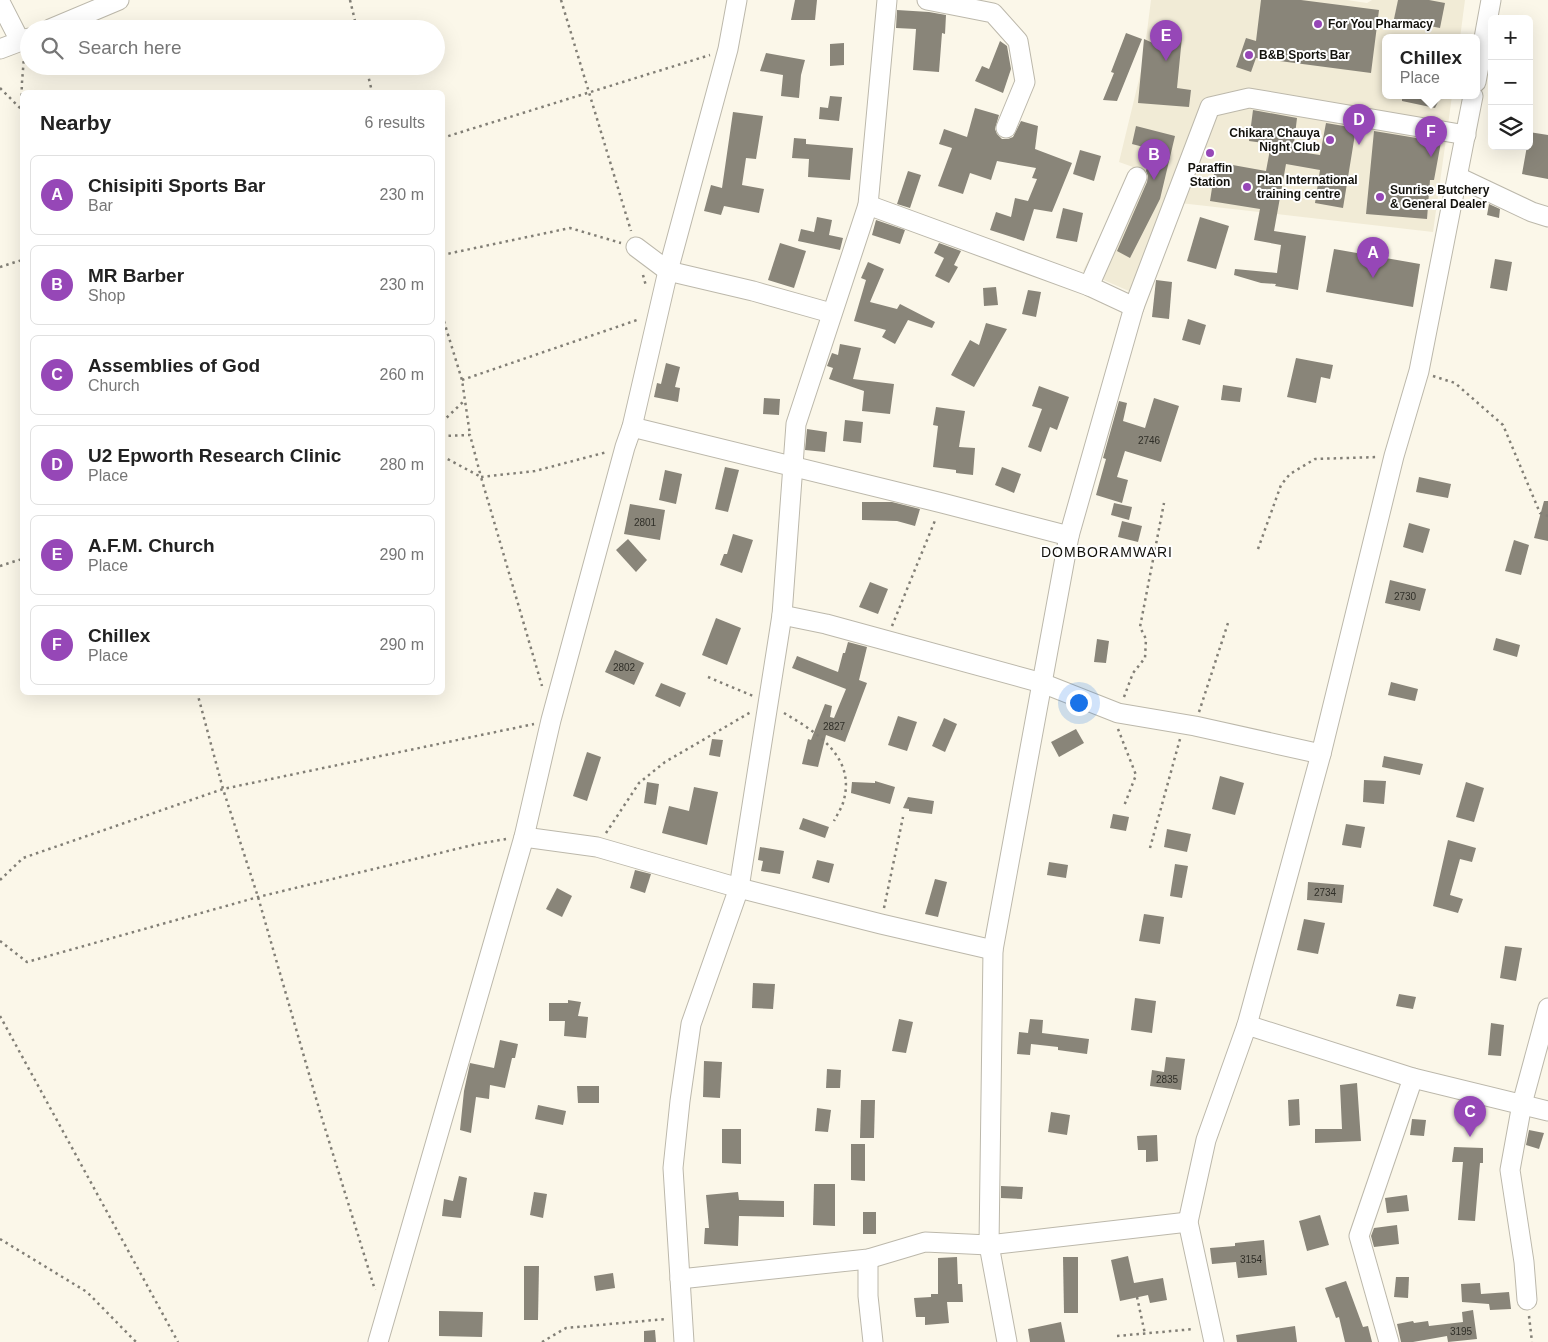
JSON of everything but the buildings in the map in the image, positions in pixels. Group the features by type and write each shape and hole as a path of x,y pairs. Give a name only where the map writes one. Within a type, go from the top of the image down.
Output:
{"street":[{"path":"71,20 119,0"},
{"path":"378,1342 524,837 551,720 632,427 668,271 728,49 738,0"},
{"path":"684,1342 673,1168 691,1024 738,888 782,615 796,424 831,312 868,205 887,0"},
{"path":"927,0 993,13 1018,40 1026,82 1006,128"},
{"path":"1480,60 1491,0"},
{"path":"0,2 20,32"},
{"path":"0,49 20,41"},
{"path":"1007,1342 989,1245 993,950 1069,536 1134,307 1210,107 1249,98 1466,135"},
{"path":"1212,1335 1188,1222 1206,1140 1247,1025 1320,754 1394,456 1419,371 1473,99"},
{"path":"1089,286 1137,177"},
{"path":"1458,177 1532,212 1548,217"},
{"path":"868,205 1089,286 1134,307"},
{"path":"636,247 668,271 753,290 831,312"},
{"path":"632,427 1069,536"},
{"path":"782,615 826,624 1042,684 1118,714 1189,725 1320,754"},
{"path":"524,837 597,847 738,888 993,950"},
{"path":"1527,1300 1524,1262 1510,1170 1522,1104 1548,1008"},
{"path":"1247,1025 1413,1078 1548,1111"},
{"path":"1389,1342 1359,1236 1413,1078"},
{"path":"680,1279 868,1260 925,1242 989,1245 1188,1222"},
{"path":"868,1260 868,1296 873,1342"}],"path":[{"path":"350,0 355,20"},
{"path":"561,0 649,295"},
{"path":"445,137 728,49"},
{"path":"22,75 22,90"},
{"path":"368,75 372,90"},
{"path":"0,88 20,109"},
{"path":"445,254 570,228 636,247"},
{"path":"0,267 20,261"},
{"path":"462,380 646,317"},
{"path":"445,325 462,380 470,435 481,477 544,692"},
{"path":"1419,371 1455,383 1504,425 1540,513 1548,516"},
{"path":"445,419 465,400"},
{"path":"445,436 470,435"},
{"path":"445,458 481,477 535,471 625,448"},
{"path":"1258,549 1281,485 1290,474 1315,459 1394,456"},
{"path":"886,641 942,503"},
{"path":"1124,806 1136,775 1118,727 1118,714 1133,673 1146,658 1146,639 1140,627 1164,504"},
{"path":"0,566 20,560"},
{"path":"1150,848 1189,725 1228,623"},
{"path":"708,677 767,703 813,731 830,746 839,757 844,771 845,788 843,804 834,821"},
{"path":"198,695 223,789 258,897 320,1112 376,1294"},
{"path":"597,847 638,783 665,762 767,703"},
{"path":"0,880 23,858 223,789 551,720"},
{"path":"881,924 892,862 903,817"},
{"path":"0,941 27,962 258,897 477,844 524,837"},
{"path":"0,1016 178,1342"},
{"path":"0,1239 86,1292 136,1342"},
{"path":"1137,1297 1145,1334"},
{"path":"1527,1300 1532,1342"},
{"path":"542,1342 566,1328 682,1318"},
{"path":"1117,1336 1145,1334 1212,1335"}],"shaded area":[{"path":"1151,0 1347,0 1367,3 1372,0 1465,0 1461,34 1382,34 1382,99 1452,99 1433,232 1180,203 1138,295 1083,271 1133,167 1119,162 1143,63"}],"place":[{"name":"For You Pharmacy","path":"1318,24"},
{"name":"B&B Sports Bar","path":"1249,55"},
{"name":"A.F.M. Church","path":"1166,61"},
{"name":"Chikara Chauya Night Club","path":"1330,140"},
{"name":"U2 Epworth Research Clinic","path":"1359,145"},
{"name":"Paraffin Station","path":"1210,153"},
{"name":"Chillex","path":"1431,157"},
{"name":"MR Barber","path":"1154,180"},
{"name":"Plan International training centre","path":"1247,187"},
{"name":"Sunrise Butchery & General Dealer","path":"1380,197"},
{"name":"Chisipiti Sports Bar","path":"1373,278"},
{"name":"Assemblies of God","path":"1470,1137"}],"district":[{"name":"DOMBORAMWARI","path":"1107,552"}]}
